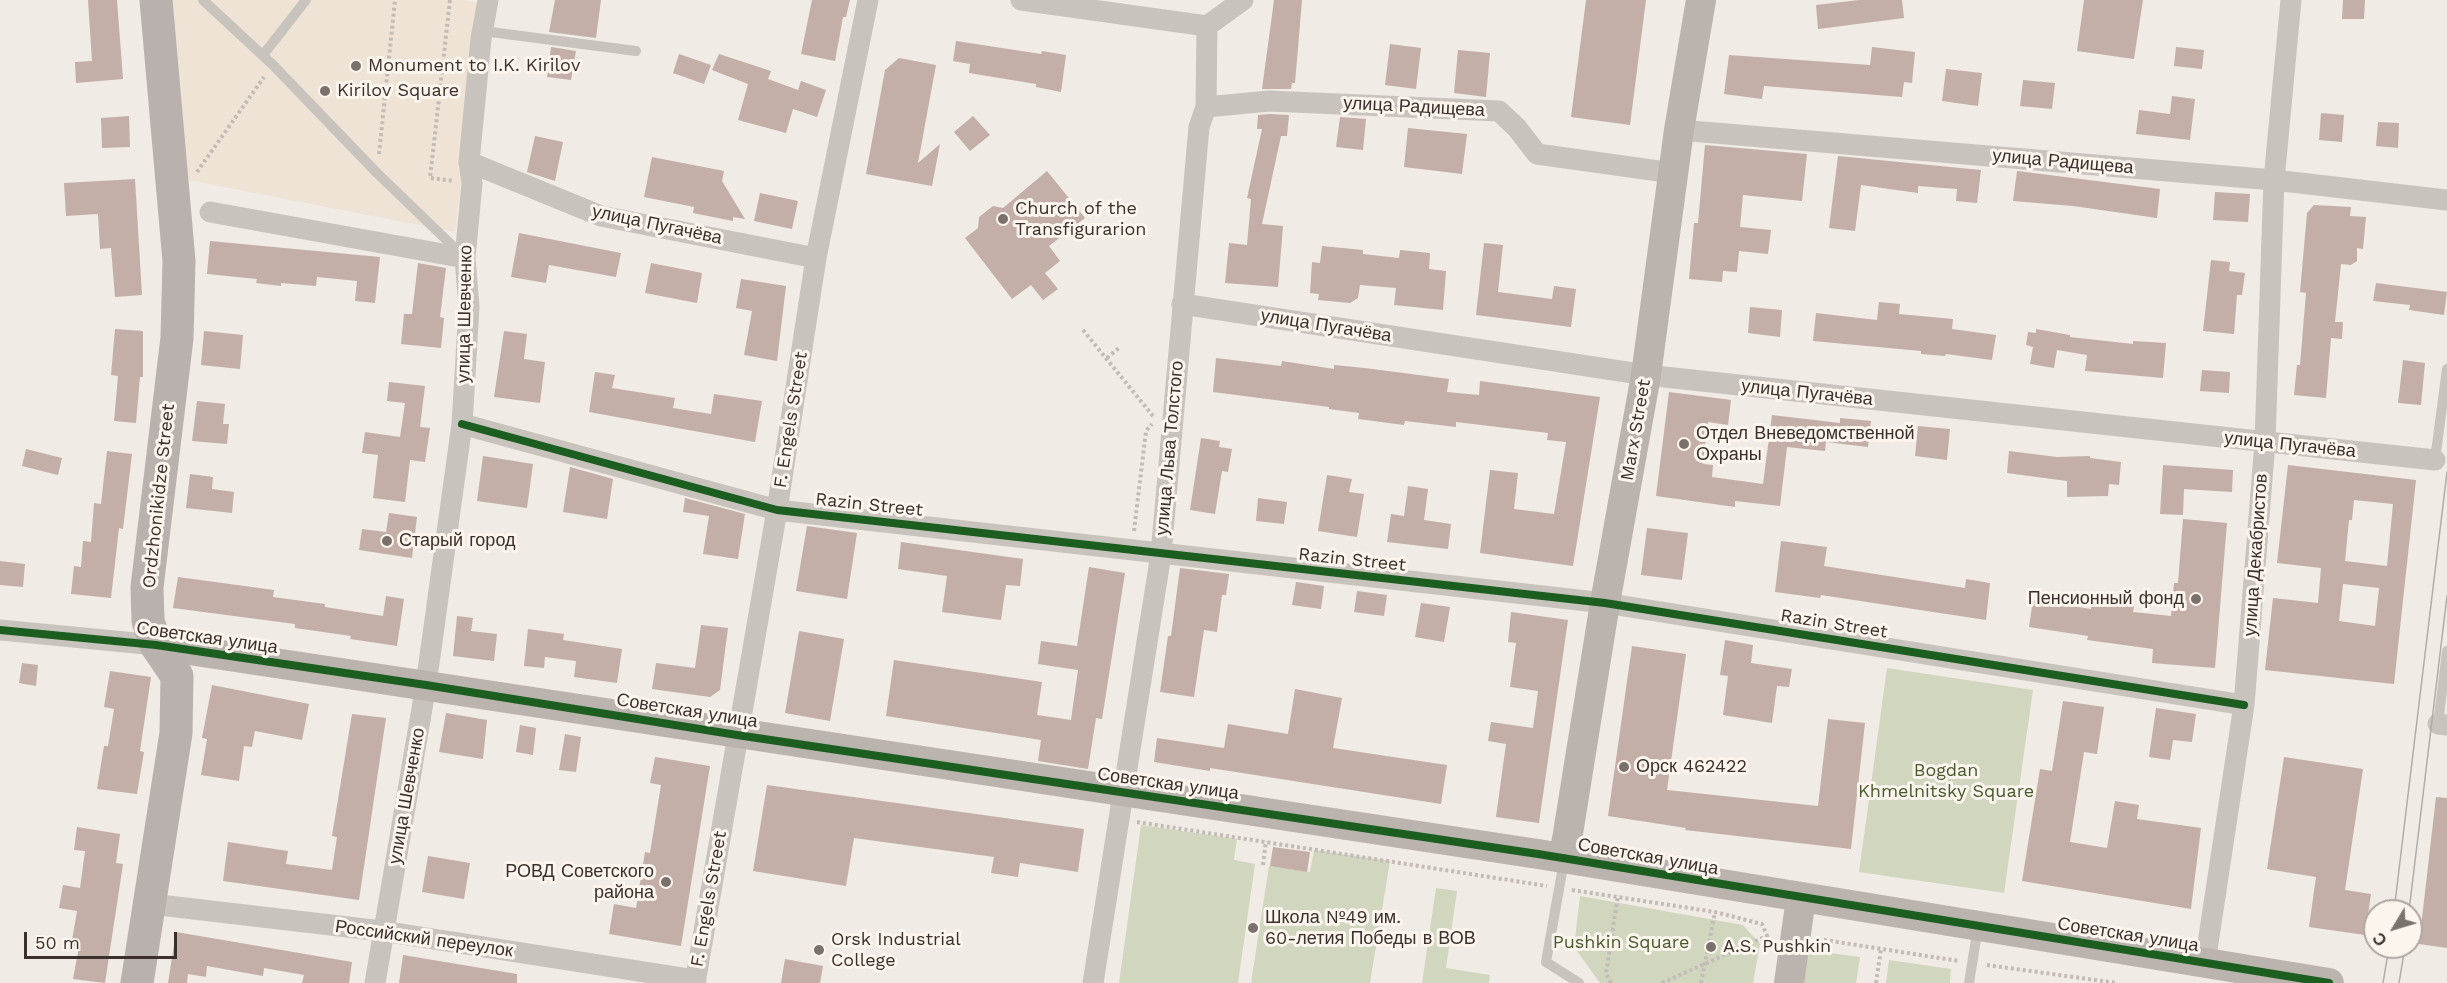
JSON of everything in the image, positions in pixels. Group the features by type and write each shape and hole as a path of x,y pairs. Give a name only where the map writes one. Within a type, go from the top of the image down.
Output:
{"main road":[{"name":"Ordzhonikidze Street","path":"137,983 176,733 177,676 156,645 148,621 147,587 177,338 179,261 156,0"}],"street":[{"name":"улица Шевченко","path":"375,983 382,931 426,685 462,424 469,307 465,258 472,183 469,162 488,0"},
{"name":"F. Engels Street","path":"695,981 777,510 816,258 868,0"},
{"path":"1021,0 1207,26 1243,0"},
{"name":"Marx Street","path":"1564,858 1605,603 1646,375 1679,130 1701,0"},
{"name":"улица Декабристов","path":"2205,963 2244,705 2265,442 2274,180 2291,0"},
{"name":"улица Льва Толстого","path":"1093,983 1161,554 1199,127 1206,107 1207,26"},
{"name":"улица Радищева","path":"1206,107 1269,101 1499,111 1517,128 1537,154 1673,173"},
{"name":"улица Радищева","path":"1679,130 2274,180 2447,200"},
{"name":"улица Пугачёва","path":"469,162 601,216 816,258"},
{"path":"210,212 465,258"},
{"name":"улица Пугачёва","path":"1182,304 1646,375 2435,460"},
{"name":"Razin Street","path":"462,424 777,510 1605,603 2244,705"},
{"name":"Советская улица","path":"0,630 156,645 426,685 737,735 1121,806 1564,858 2329,983"},
{"path":"1789,983 1783,936 1801,898"},
{"name":"Российский переулок","path":"151,904 382,931 695,981"}],"lane":[{"path":"203,0 273,64 377,173 465,258"},
{"path":"263,55 306,0"},
{"path":"483,31 636,51"},
{"path":"2435,460 2447,369"},
{"path":"2443,724 2447,651"},
{"path":"1564,858 1546,962 1580,983"},
{"path":"1969,983 1978,926"}],"path":[{"path":"377,173 395,0"},
{"path":"450,0 430,178 472,183"},
{"path":"210,212 192,180 273,64"},
{"path":"1083,330 1155,419 1146,431 1132,549"},
{"path":"1107,358 1119,348"},
{"path":"1121,806 1559,888 1715,912 1762,924 1783,936"},
{"path":"1611,983 1606,974 1617,902"},
{"path":"1701,983 1715,912"},
{"path":"1767,947 1783,936"},
{"path":"1662,983 1705,964 1783,936"},
{"path":"1876,983 1881,949"}],"green space":[{"name":"Bogdan Khmelnitsky Square","path":"1887,668 2033,690 2004,893 1859,872"},
{"path":"1141,825 1237,839 1234,860 1255,864 1238,983 1119,983"},
{"path":"1314,850 1390,861 1370,983 1251,983 1269,866 1310,872"},
{"path":"1436,888 1457,891 1446,968 1490,975 1489,983 1422,983"},
{"name":"Pushkin Square","path":"1580,896 1743,925 1760,944 1753,983 1600,983 1574,947"},
{"path":"1815,951 1860,957 1856,983 1802,983 1806,958 1809,953"},
{"path":"1889,960 1951,969 1950,983 1886,983"}],"shaded area":[{"name":"Kirilov Square","path":"170,0 464,0 482,3 455,232 188,180"}],"building":[{"path":"88,0 117,0 123,79 76,83 75,62 92,61"},
{"path":"555,0 601,0 596,38 549,32"},
{"path":"812,0 850,0 846,17 843,17 835,61 801,54"},
{"path":"1274,0 1302,0 1295,83 1292,83 1291,89 1262,89"},
{"path":"1586,0 1646,0 1630,125 1571,117"},
{"path":"1859,0 1902,0 1904,18 1818,29 1816,5"},
{"path":"2084,0 2143,0 2134,59 2077,51"},
{"path":"2343,0 2365,0 2364,19 2342,19"},
{"path":"956,41 1041,54 1042,51 1066,55 1061,92 1036,87 1036,84 969,73 970,64 953,61"},
{"path":"1390,44 1421,48 1416,89 1385,85"},
{"path":"551,47 576,51 571,80 547,77"},
{"path":"1872,47 1915,52 1912,83 1904,82 1902,97 1764,86 1762,99 1724,94 1729,55 1870,65"},
{"path":"2176,47 2204,50 2202,69 2174,66"},
{"path":"1458,50 1490,53 1486,97 1454,93"},
{"path":"679,54 711,65 704,84 673,73"},
{"path":"719,54 771,71 768,79 798,90 801,81 826,90 817,117 793,109 786,133 738,120 748,84 712,70"},
{"path":"899,58 936,65 918,163 940,144 932,186 866,174 885,70"},
{"path":"1946,69 1982,73 1978,106 1942,101"},
{"path":"2023,80 2055,83 2052,109 2020,106"},
{"path":"2172,96 2195,99 2190,140 2136,134 2139,110 2170,114"},
{"path":"2321,113 2344,115 2342,142 2319,140"},
{"path":"1258,115 1289,115 1287,136 1281,136 1262,224 1283,226 1278,287 1225,283 1229,243 1247,245 1251,199 1247,198 1262,129 1257,129"},
{"path":"129,116 130,147 102,148 101,118"},
{"path":"973,116 990,135 970,151 954,132"},
{"path":"1340,117 1366,119 1363,150 1336,147"},
{"path":"2378,122 2399,123 2398,148 2376,146"},
{"path":"1408,128 1467,134 1462,174 1404,167"},
{"path":"535,136 563,142 555,181 527,172"},
{"path":"1705,145 1807,154 1802,201 1743,195 1740,227 1771,230 1768,254 1739,251 1737,272 1723,271 1722,282 1689,279 1694,223 1698,223"},
{"path":"1838,156 1981,170 1977,203 1956,201 1957,189 1918,186 1918,193 1861,185 1855,231 1829,228"},
{"path":"652,157 724,171 722,181 745,219 733,217 733,221 693,213 694,207 644,197"},
{"path":"1047,171 1085,218 1049,246 1060,261 1045,273 1058,289 1043,300 1031,285 1012,299 965,238 978,228 979,217 993,206 1003,208"},
{"path":"2017,171 2160,189 2157,218 2073,206 2013,201"},
{"path":"135,179 142,295 115,297 111,248 100,249 98,214 66,216 64,183"},
{"path":"2215,192 2250,194 2248,222 2213,220"},
{"path":"760,193 798,201 792,229 754,221"},
{"path":"2314,205 2351,207 2350,216 2366,217 2363,249 2357,248 2357,261 2351,265 2341,264 2335,322 2343,322 2342,339 2331,338 2326,398 2294,395 2297,365 2300,365 2306,293 2300,292 2307,213"},
{"path":"519,233 621,253 616,277 549,265 546,283 511,277"},
{"path":"210,241 380,257 375,303 355,301 357,281 317,277 316,286 281,283 281,286 256,283 257,279 207,274"},
{"path":"1484,243 1503,245 1498,292 1552,299 1554,286 1576,289 1571,327 1476,315"},
{"path":"1322,246 1363,250 1363,254 1399,258 1400,250 1430,253 1429,269 1446,271 1443,310 1394,305 1396,288 1360,285 1358,298 1350,303 1318,300 1319,294 1310,293 1312,262 1320,263"},
{"path":"2211,260 2230,262 2229,271 2245,273 2242,295 2237,295 2234,334 2203,331"},
{"path":"418,263 446,268 440,317 444,318 441,348 401,344 404,314 412,314"},
{"path":"651,263 702,273 697,303 645,293"},
{"path":"741,279 786,286 777,361 744,355 752,311 736,308"},
{"path":"2376,283 2447,292 2444,315 2409,310 2410,305 2373,301"},
{"path":"1879,302 1900,304 1899,314 1953,319 1952,329 1996,335 1992,360 1813,341 1816,313 1877,320"},
{"path":"1750,307 1782,310 1780,337 1748,333"},
{"path":"115,329 143,331 143,377 140,377 136,423 114,421 118,376 111,375"},
{"path":"2036,329 2070,335 2070,337 2133,344 2133,341 2166,343 2163,378 2085,371 2087,355 2057,350 2054,368 2030,364 2033,347 2026,345 2028,332 2036,333"},
{"path":"204,331 243,335 240,369 201,365"},
{"path":"504,331 527,334 524,359 545,362 540,403 494,397"},
{"path":"1216,358 1281,366 1282,361 1334,369 1334,365 1449,379 1447,392 1479,395 1480,381 1600,397 1573,566 1480,553 1490,470 1518,473 1514,509 1554,514 1566,442 1547,440 1548,433 1456,422 1456,427 1405,421 1404,425 1358,419 1359,413 1329,409 1329,407 1213,392"},
{"path":"2403,360 2425,363 2421,405 2398,403"},
{"path":"2202,370 2230,372 2229,393 2200,391"},
{"path":"595,372 615,375 612,388 675,398 673,408 711,414 714,394 762,401 755,442 589,412"},
{"path":"389,382 425,386 420,427 430,428 425,462 410,460 405,502 373,498 378,455 362,453 365,432 400,437 405,403 387,401"},
{"name":"Отдел Вневедомственной Охраны","path":"1669,392 1731,400 1728,425 1708,422 1703,464 1713,465 1712,477 1763,484 1772,415 1840,423 1840,418 1871,421 1868,447 1826,442 1825,451 1787,447 1780,506 1735,501 1735,507 1656,496"},
{"path":"197,401 225,404 223,424 229,424 227,444 192,441"},
{"path":"1918,426 1950,429 1947,460 1915,456"},
{"path":"1201,438 1220,441 1219,447 1232,449 1228,472 1222,471 1215,514 1190,510"},
{"path":"26,449 62,458 58,475 22,466"},
{"path":"107,451 132,454 123,529 119,528 111,598 71,594 74,566 81,567 83,541 91,542 94,503 101,504"},
{"path":"2009,451 2057,457 2090,456 2090,458 2121,462 2119,485 2109,484 2108,496 2067,497 2067,481 2007,473"},
{"path":"483,456 533,464 527,508 477,501"},
{"path":"2163,465 2233,470 2232,492 2184,489 2183,515 2160,514"},
{"path":"2288,465 2416,480 2394,684 2265,670 2273,598 2318,603 2321,568 2277,563","holes":["2354,500 2393,504 2387,566 2345,561 2349,520 2352,520","2343,584 2379,588 2375,626 2339,621"]},
{"path":"570,467 613,479 607,519 563,512"},
{"path":"190,474 213,477 212,489 234,492 232,513 186,508"},
{"path":"1327,475 1352,479 1349,492 1364,494 1357,537 1318,531"},
{"path":"1408,486 1428,489 1424,520 1451,524 1448,549 1387,542 1391,514 1404,516"},
{"path":"685,498 745,514 738,559 703,554 709,516 683,512"},
{"path":"1258,498 1287,502 1284,524 1256,521"},
{"name":"Старый город","path":"389,513 417,517 412,558 359,550 362,529 386,532"},
{"name":"Пенсионный фонд","path":"2183,519 2227,523 2215,668 2152,663 2153,649 2087,640 2088,636 2029,627 2033,600 2091,609 2092,601 2134,606 2133,612 2171,616 2174,583 2178,583"},
{"path":"807,526 857,533 847,599 796,591"},
{"path":"1647,528 1688,533 1682,580 1641,575"},
{"path":"1781,541 1827,547 1824,566 1965,588 1966,579 1990,583 1986,620 1821,595 1820,598 1775,592"},
{"path":"901,542 1023,559 1020,586 1006,585 1001,620 942,612 947,576 898,569"},
{"path":"0,561 25,564 23,587 0,585"},
{"path":"1089,567 1125,573 1102,719 1096,718 1088,769 1038,761 1041,740 886,716 894,660 1042,682 1037,715 1071,720 1078,670 1038,664 1041,641 1077,646"},
{"path":"1180,568 1229,574 1226,595 1222,595 1217,632 1204,630 1194,697 1160,692 1168,636 1171,636"},
{"path":"178,577 274,590 273,597 325,604 325,607 383,616 386,596 404,599 397,646 350,639 351,636 295,628 295,624 173,608"},
{"path":"1296,582 1324,586 1321,609 1292,605"},
{"path":"1357,591 1387,595 1384,616 1354,612"},
{"path":"1421,603 1450,607 1444,642 1415,637"},
{"path":"1511,612 1568,620 1539,823 1496,817 1506,744 1488,741 1491,722 1533,728 1538,691 1510,687 1516,643 1508,642"},
{"path":"457,616 473,618 471,631 497,634 494,661 453,656"},
{"path":"701,625 728,628 720,690 710,697 652,689 656,663 695,668"},
{"path":"528,629 564,634 563,640 622,649 617,683 574,677 576,661 545,657 544,668 524,666"},
{"path":"799,631 844,639 830,721 785,713"},
{"path":"1725,640 1753,645 1751,663 1792,669 1789,687 1777,686 1772,723 1723,715 1728,676 1720,675"},
{"path":"1632,646 1686,654 1667,790 1818,806 1828,719 1865,723 1851,849 1685,830 1686,828 1608,816"},
{"path":"22,663 38,665 36,686 19,683"},
{"path":"110,671 151,677 140,751 144,752 137,794 97,789 104,746 108,746 114,709 104,707"},
{"path":"212,685 309,704 302,740 255,731 252,747 244,746 239,781 201,775 207,739 202,738"},
{"path":"1295,689 1342,698 1333,748 1447,765 1441,804 1210,768 1210,771 1154,762 1157,738 1224,748 1228,724 1288,734"},
{"path":"2063,701 2104,707 2097,754 2084,752 2070,842 2107,848 2115,801 2139,805 2137,819 2201,828 2191,909 2022,881 2040,769 2052,771"},
{"path":"2156,708 2196,714 2192,742 2173,740 2170,760 2149,757"},
{"path":"446,713 487,720 483,759 439,752"},
{"path":"352,714 386,718 359,900 223,881 228,842 288,851 286,864 332,870 337,837 332,836"},
{"path":"520,725 536,728 533,755 516,752"},
{"path":"565,734 581,737 576,772 559,770"},
{"path":"655,757 710,766 681,946 609,934 614,904 636,908 645,852 650,853 661,785 650,783"},
{"path":"2284,757 2363,769 2345,890 2371,894 2370,899 2363,899 2363,935 2309,927 2316,877 2267,869"},
{"path":"767,785 1084,829 1078,872 1020,863 1018,877 991,873 994,857 854,838 846,886 753,871"},
{"path":"2436,797 2447,798 2447,948 2423,945 2423,909"},
{"path":"77,827 120,834 116,863 123,864 105,983 73,979 79,947 71,946 77,911 59,908 63,885 80,888 85,851 74,850"},
{"path":"1273,847 1310,852 1307,872 1270,866"},
{"path":"428,856 470,863 464,899 422,892"},
{"path":"176,932 352,962 349,983 302,983 304,975 264,968 263,976 207,966 206,977 188,974 187,983 168,983"},
{"path":"403,955 517,974 517,983 399,983"},
{"name":"Orsk Industrial College","path":"785,959 823,966 820,983 781,983"}],"tram line":[{"path":"2395,899 2447,472"},
{"path":"2410,899 2447,596"},
{"path":"2383,983 2387,959"},
{"path":"2399,983 2403,959"}],"cycle path":[{"path":"462,424 777,510 1605,603 2244,705"},
{"path":"0,630 156,645 426,685 737,735 1538,854 2329,983"}],"place":[{"name":"Monument to I.K. Kirilov","path":"356,66"},
{"name":"Kirilov Square","path":"325,91"},
{"name":"Church of the Transfigurarion","path":"1003,219"},
{"name":"Отдел Вневедомственной Охраны","path":"1684,444"},
{"name":"Старый город","path":"387,541"},
{"name":"Пенсионный фонд","path":"2196,599"},
{"name":"Орск 462422","path":"1624,767"},
{"name":"РОВД Советского района","path":"666,882"},
{"name":"Школа №49 им. 60-летия Победы в ВОВ","path":"1253,928"},
{"name":"A.S. Pushkin","path":"1711,947"},
{"name":"Orsk Industrial College","path":"819,950"}]}
